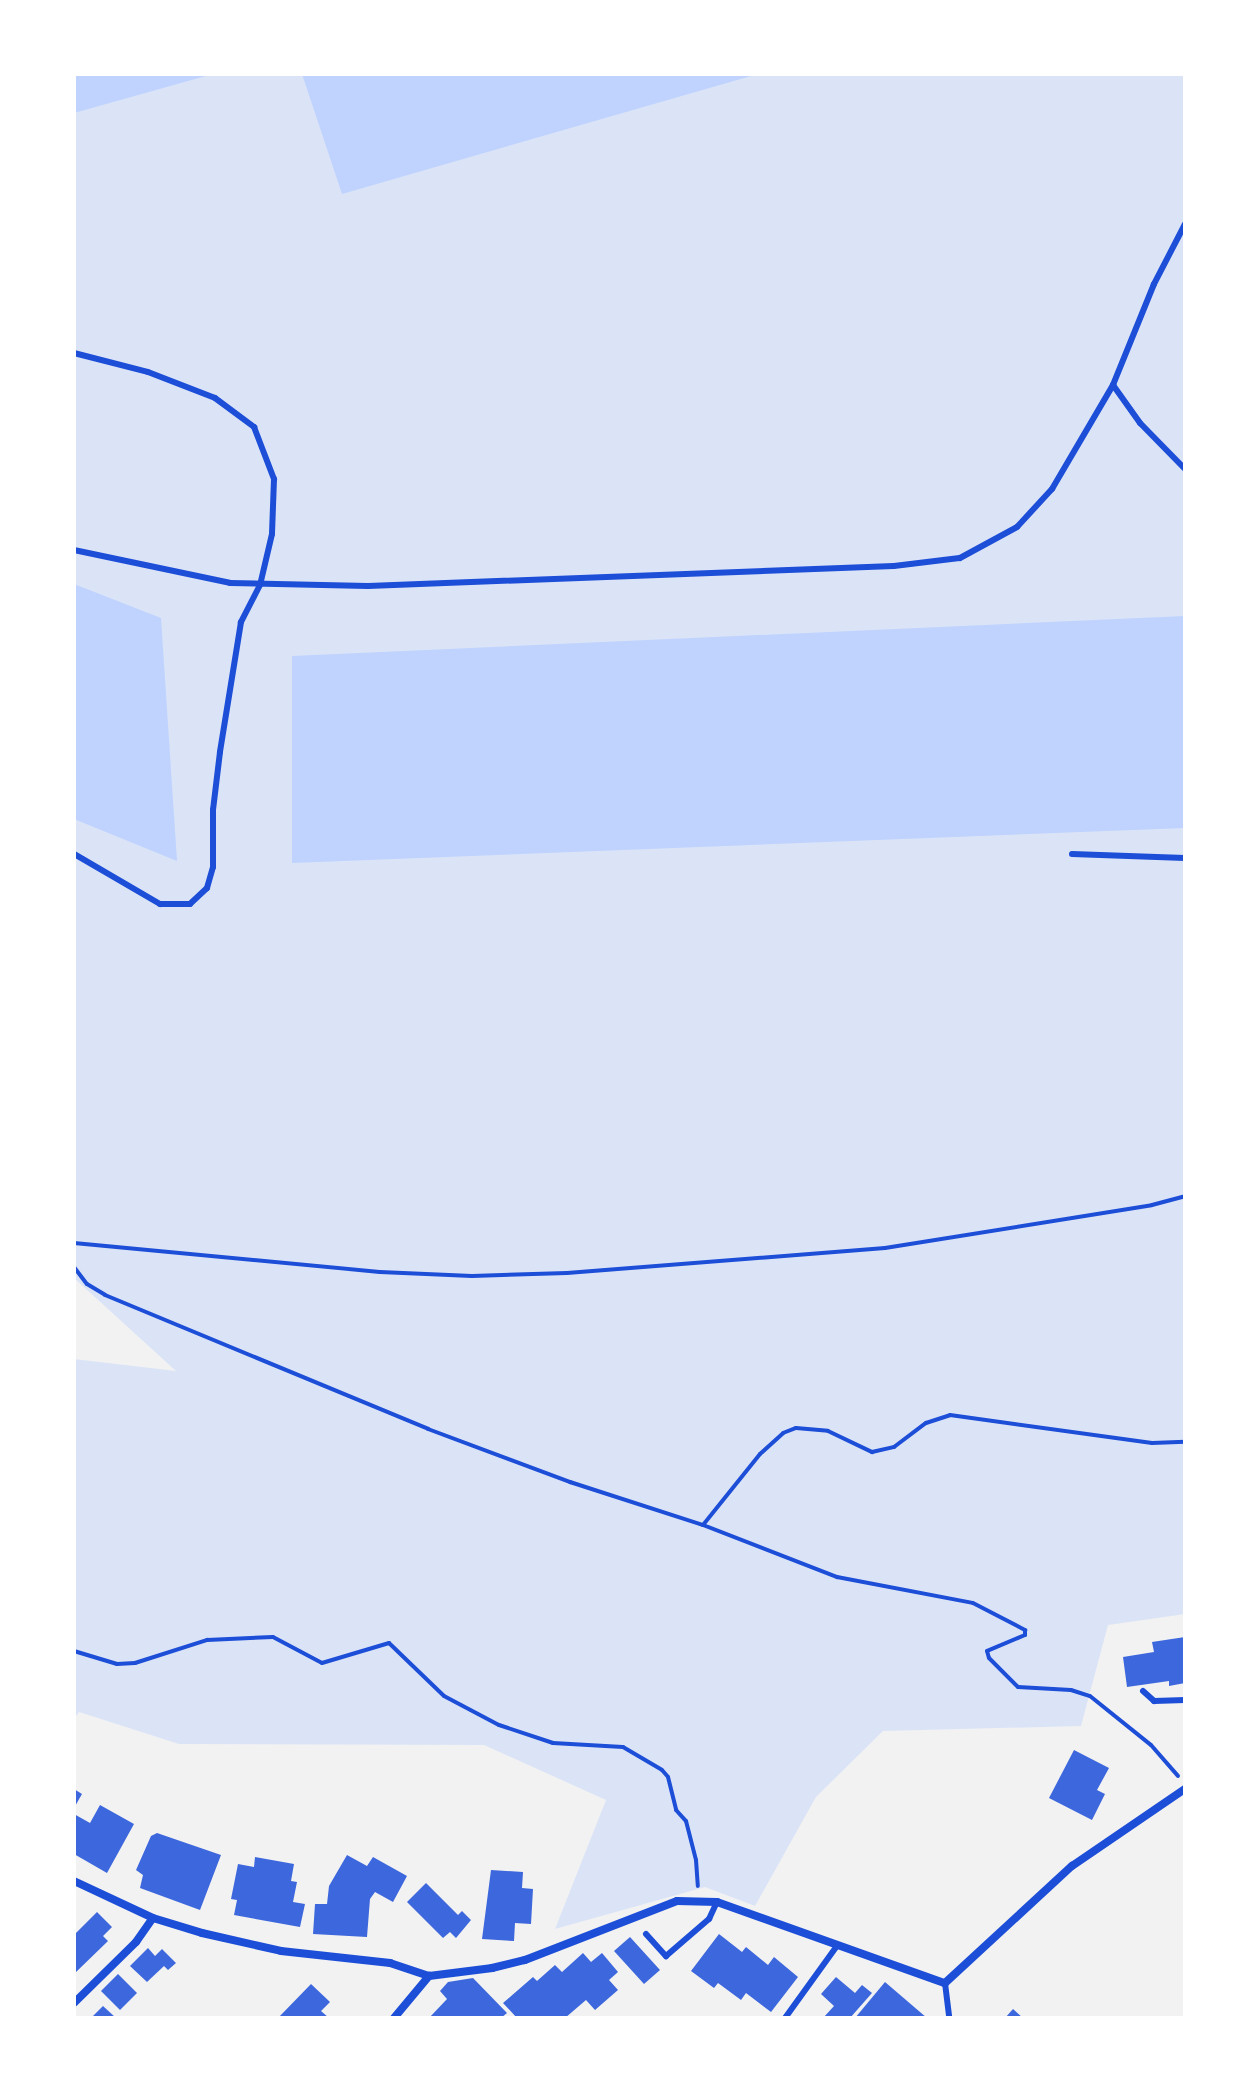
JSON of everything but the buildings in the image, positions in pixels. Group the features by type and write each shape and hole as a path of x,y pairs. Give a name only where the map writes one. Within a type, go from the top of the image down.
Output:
{"street":[{"path":"74,1881 153,1918 281,1951 390,1963 429,1976 492,1968 525,1960 659,1906 698,1900 717,1902 945,1983 1072,1866 1185,1786"},
{"path":"74,2003 136,1942 153,1918"},
{"path":"394,2018 429,1976"}],"lane":[{"path":"74,550 230,583 368,586 894,566 960,558 1017,527 1052,489 1113,385 1154,284 1185,224"},
{"path":"74,353 148,372 215,398 254,427 274,479 272,534 260,585 241,622 220,752 213,810 213,867 207,888 190,904 160,904 74,854"},
{"path":"1113,385 1140,423 1185,469"},
{"path":"1072,854 1185,858"},
{"path":"1143,1691 1154,1701 1185,1700"},
{"path":"646,1934 666,1956 709,1919 717,1902"},
{"path":"785,2018 837,1946"},
{"path":"945,1983 949,2018"}],"path":[{"path":"74,1243 380,1272 472,1276 567,1273 885,1248 1152,1205 1185,1196"},
{"path":"74,1267 87,1284 105,1295 315,1385 570,1482 703,1525 837,1577 973,1603 1025,1630 1025,1635 987,1651 989,1658 1018,1687 1071,1690 1090,1696 1151,1745 1185,1786"},
{"path":"703,1525 760,1454 783,1433 796,1428 828,1431 872,1452 894,1447 926,1423 950,1415 1152,1443 1185,1442"},
{"path":"74,1651 117,1664 135,1663 207,1640 273,1637 322,1663 389,1643 444,1696 499,1725 553,1743 623,1747 662,1770 668,1777 676,1810 686,1821 696,1860 698,1900"}],"shaded area":[{"path":"74,74 1185,74 1185,1614 1108,1625 1081,1726 883,1731 816,1797 755,1906 705,1887 555,1929 606,1800 484,1745 179,1744 79,1712 74,1719 74,1359 176,1371 74,1278"}],"water":[{"path":"74,74 213,74 74,113"},
{"path":"302,74 758,74 342,194"},
{"path":"74,584 161,618 177,861 74,819"},
{"path":"1185,616 1185,828 292,863 292,656"}]}
